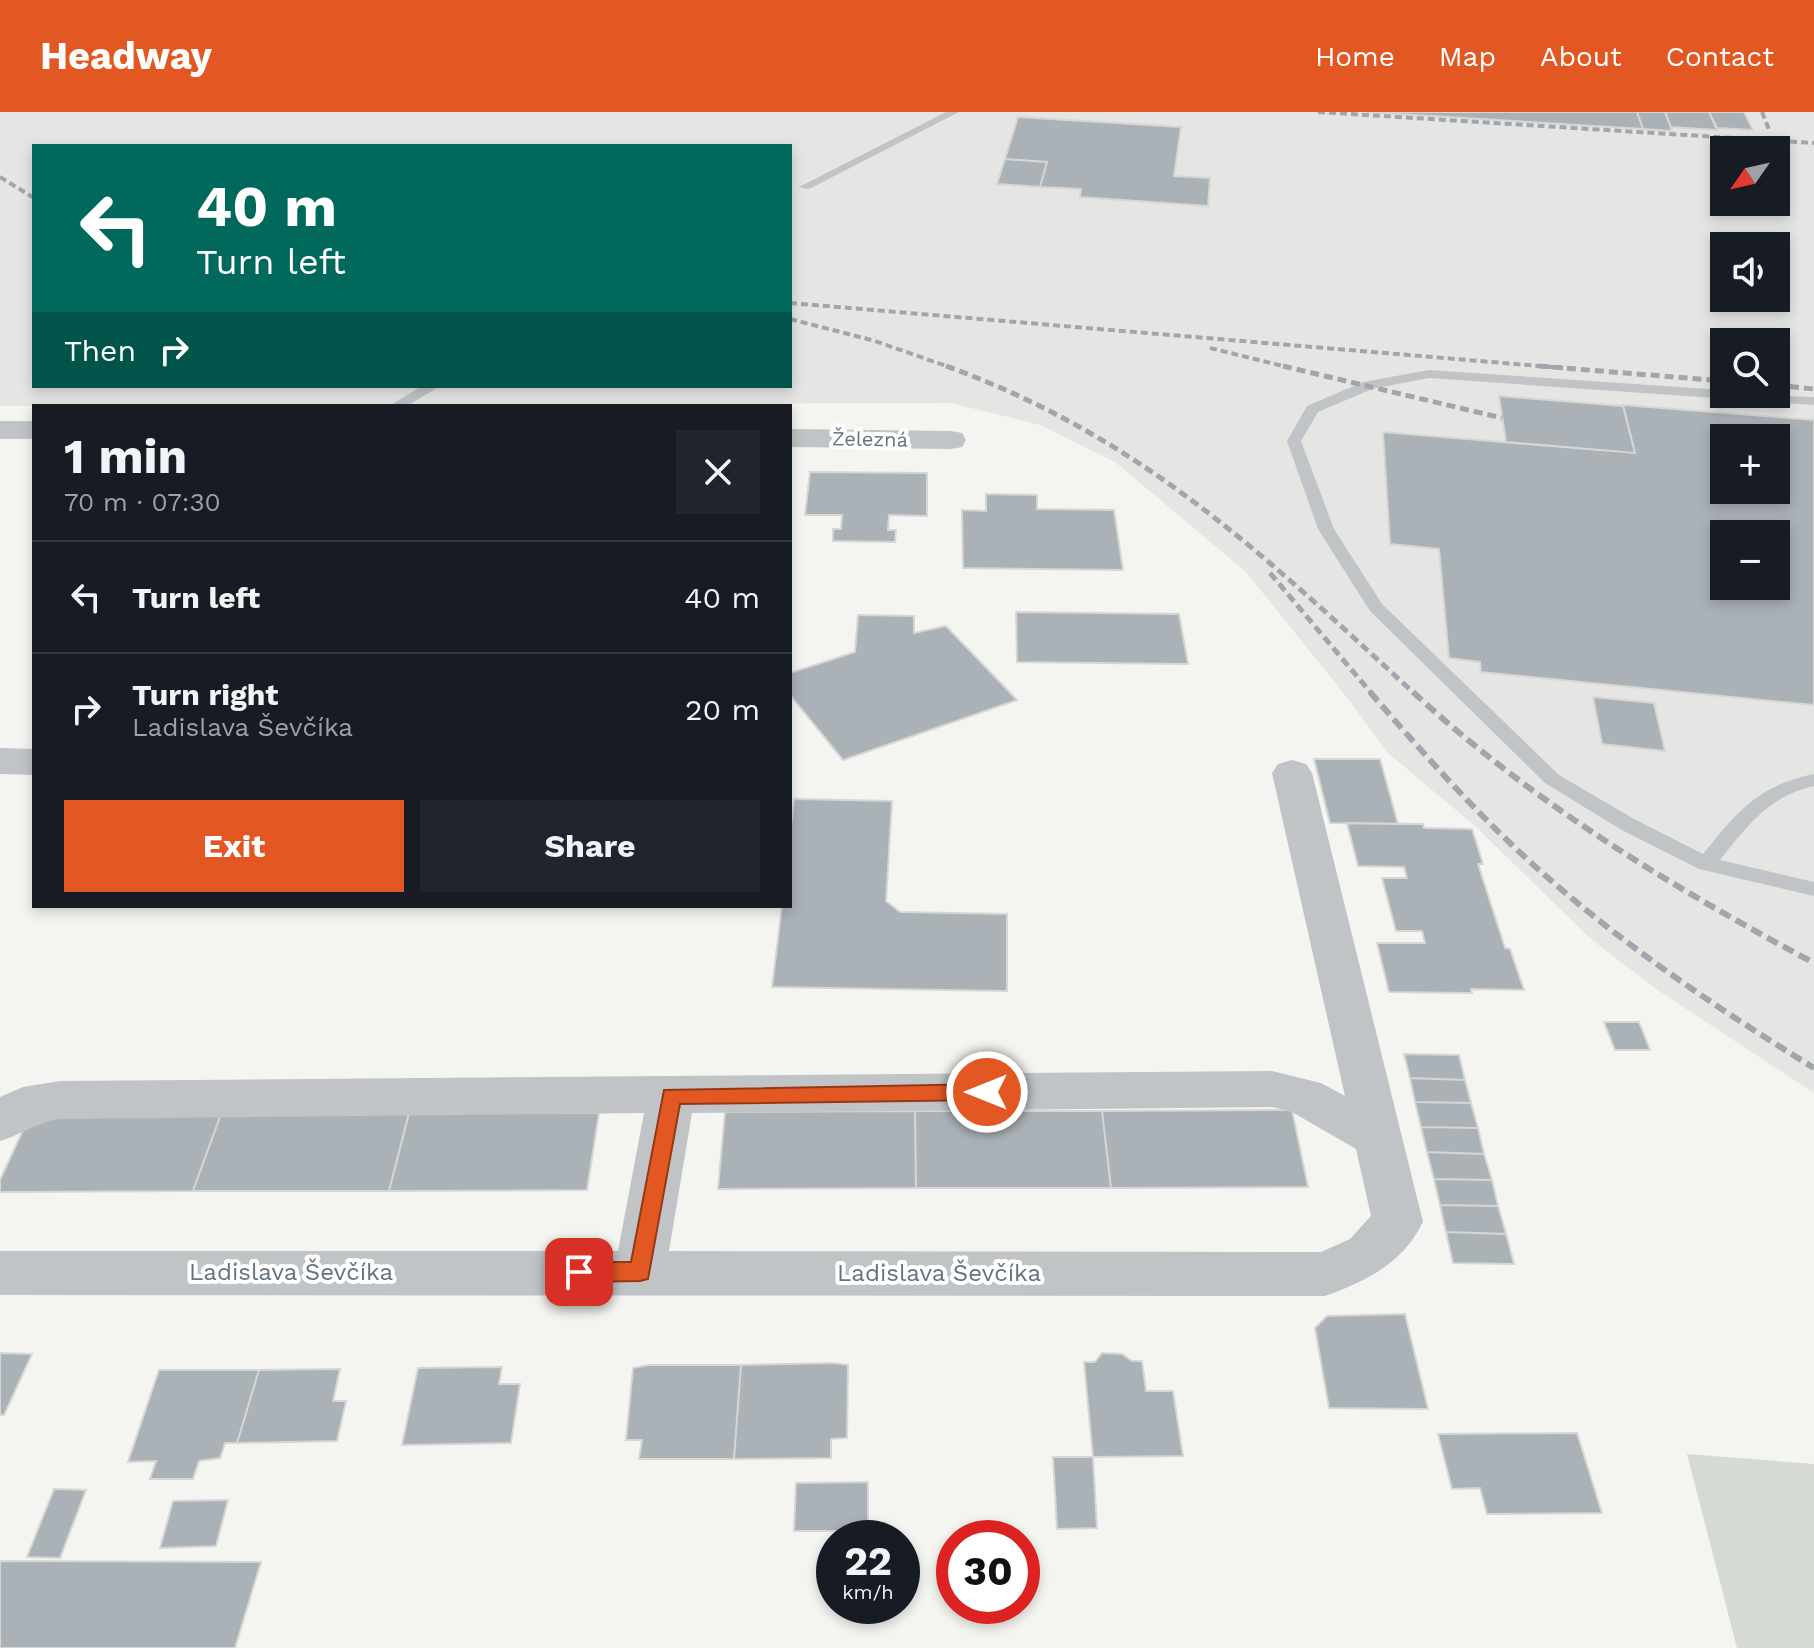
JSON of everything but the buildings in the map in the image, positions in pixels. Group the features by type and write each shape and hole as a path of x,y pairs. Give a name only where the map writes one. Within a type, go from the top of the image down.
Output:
{"street":[{"path":"0,430 32,430"},
{"name":"Železná","path":"792,438 951,440"},
{"path":"0,761 32,762"},
{"name":"Ladislava Ševčíka","path":"0,1273 1325,1274 1368,1254 1398,1222 1292,773"},
{"path":"0,1122 23,1106 60,1100 1272,1089 1304,1096 1378,1138"},
{"path":"640,1272 671,1096"}],"lane":[{"path":"805,187 954,112"},
{"path":"1814,401 1429,374 1368,385 1312,409 1294,441 1326,529 1376,607 1552,779 1627,824 1706,864 1814,889"},
{"path":"400,404 429,388"},
{"path":"1706,864 1761,798 1787,785 1814,780"}],"shaded area":[{"path":"0,112 1814,112 1814,1093 1659,991 1592,940 1476,827 1387,752 1246,572 1115,462 1040,425 951,403 0,406"},
{"path":"1687,1454 1814,1464 1814,1648 1737,1648"}],"railway":[{"path":"1318,112 1814,143"},
{"path":"1762,112 1770,132"},
{"path":"0,177 32,197"},
{"path":"792,303 1545,366"},
{"path":"792,320 875,341 952,368"},
{"path":"1210,348 1291,368"},
{"path":"946,366 1016,395 1081,428 1141,465 1252,548 1415,694"},
{"path":"1283,366 1502,418"},
{"path":"1539,366 1545,366"},
{"path":"1545,366 1710,380"},
{"path":"1545,366 1563,368"},
{"path":"1790,386 1814,389"},
{"path":"1270,573 1372,694"},
{"path":"1370,692 1492,826 1546,876 1656,964 1814,1068"},
{"path":"1413,692 1506,770 1604,840 1707,904 1814,963"}],"route":[{"path":"579,1272 640,1272 671,1096 987,1092"}]}
